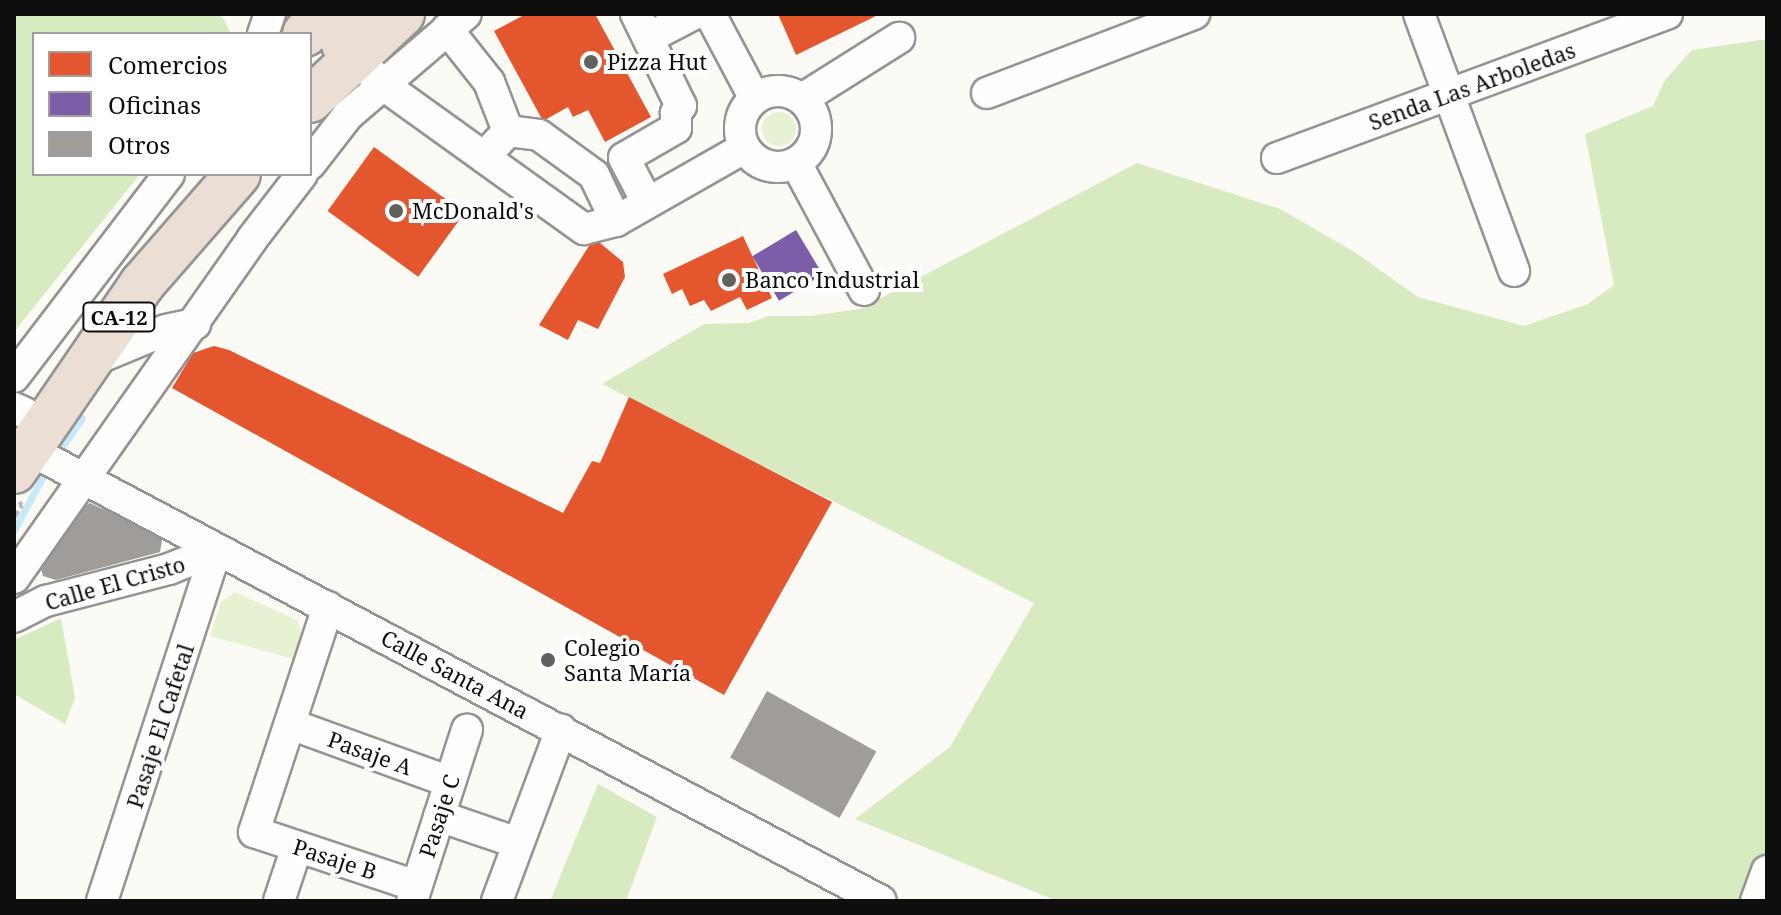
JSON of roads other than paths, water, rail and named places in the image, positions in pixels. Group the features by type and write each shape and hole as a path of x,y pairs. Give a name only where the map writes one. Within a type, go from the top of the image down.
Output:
{"highway":[{"path":"312,98 402,14"},
{"name":"CA-12","path":"19,436 219,181"},
{"name":"CA-12","path":"19,436 87,363 219,181"}],"street":[{"path":"647,202 624,158 676,128 676,113 681,106 642,26 694,14"},
{"path":"710,14 755,99"},
{"path":"987,93 1194,14"},
{"path":"1419,14 1514,271"},
{"name":"Senda Las Arboledas","path":"1277,158 1667,14"},
{"path":"269,32 299,21"},
{"path":"362,51 456,22 489,82 508,131"},
{"path":"802,99 899,38"},
{"path":"362,51 484,157 584,229 616,221 744,148"},
{"path":"312,161 348,115 362,51"},
{"path":"779,91 802,99 816,120 814,145 796,163 771,167 758,162 744,148 742,119 755,99 779,91"},
{"path":"484,157 508,131"},
{"path":"508,131 539,135 594,175 616,221"},
{"path":"796,163 864,290"},
{"path":"19,436 168,176"},
{"path":"14,578 81,479 300,176"},
{"path":"219,181 263,224"},
{"path":"87,363 152,335 195,324"},
{"name":"Calle Santa Ana","path":"19,436 81,479 881,901"},
{"name":"Calle El Cristo","path":"14,617 46,601 169,569 216,550"},
{"name":"Pasaje El Cafetal","path":"102,901 216,550"},
{"path":"290,724 328,607"},
{"name":"Pasaje A","path":"290,724 450,782"},
{"name":"Pasaje B","path":"290,724 254,832 414,894"},
{"name":"Pasaje C","path":"414,894 467,730"},
{"path":"497,901 561,730"},
{"path":"439,816 518,843"},
{"path":"279,901 297,847"},
{"path":"1756,901 1767,871"}],"waterway":[{"path":"56,456 82,418"},
{"path":"14,530 47,469"}],"place":[{"name":"Pizza Hut","path":"591,62"},
{"name":"McDonald's","path":"396,211"},
{"name":"Banco Industrial","path":"729,280"},
{"name":"Colegio Santa María","path":"548,660"}]}
